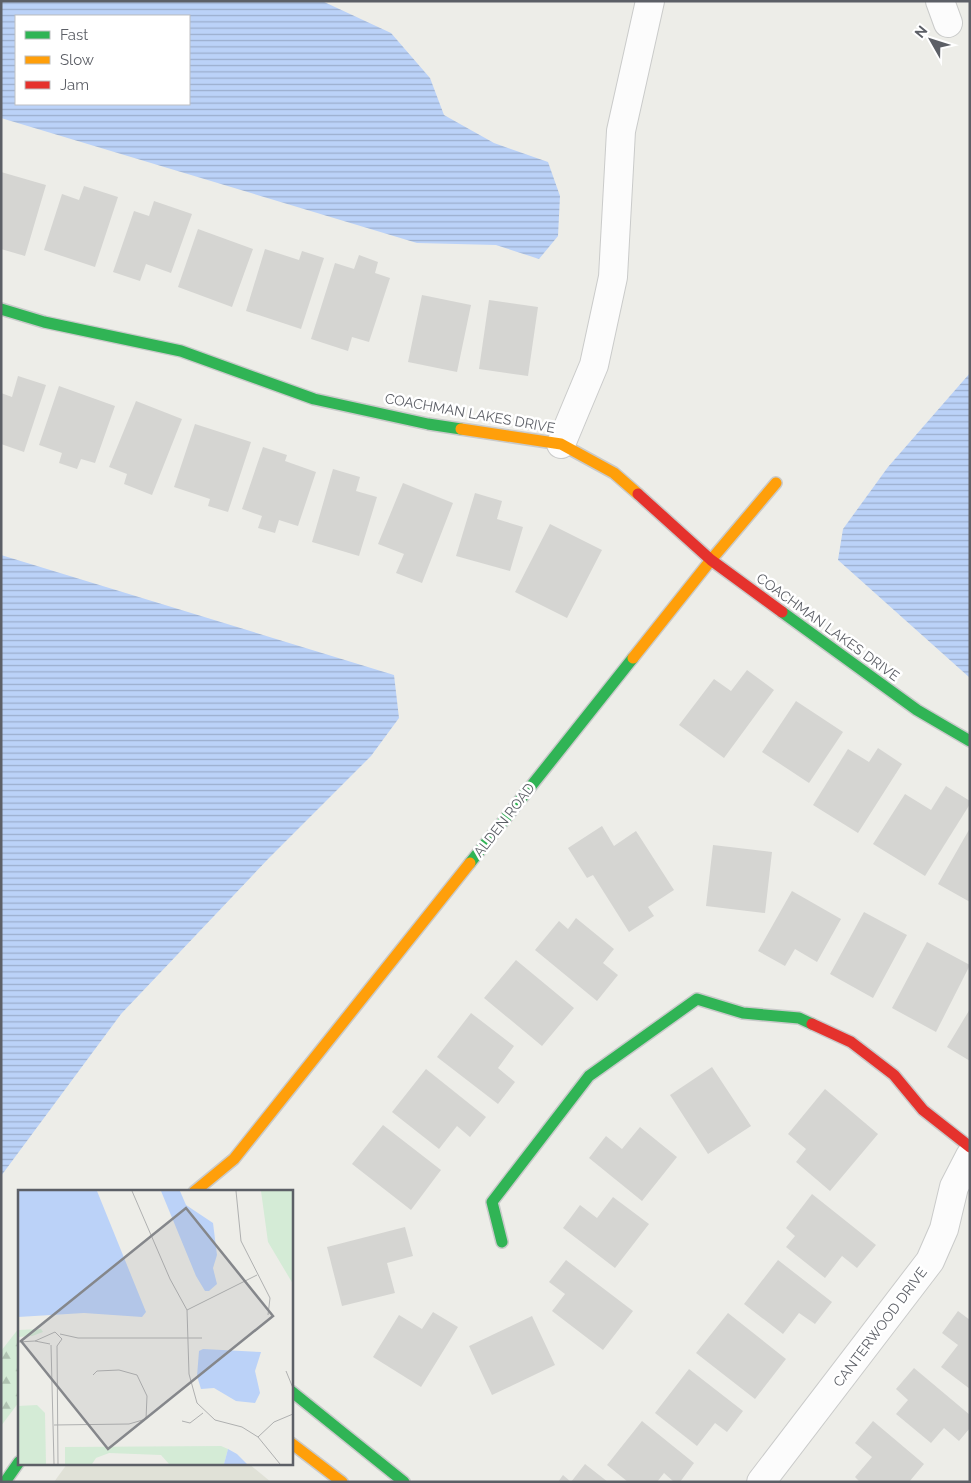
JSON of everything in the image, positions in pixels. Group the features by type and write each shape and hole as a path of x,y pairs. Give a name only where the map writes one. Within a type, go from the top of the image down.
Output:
{"street":[{"path":"561,444 594,365 613,277 621,131 650,1"},
{"name":"COACHMAN LAKES DRIVE","path":"1,309 44,322 181,350 314,399 428,424 561,444 614,472 710,560 917,710 970,741"},
{"name":"ALDEN ROAD","path":"196,1190 234,1159 710,560 776,483"},
{"path":"502,1242 492,1202 589,1076 697,999 743,1013 799,1018 851,1042 894,1076 923,1110 970,1147"},
{"name":"CANTERWOOD DRIVE","path":"761,1482 930,1261 944,1229 954,1187 970,1156"},
{"name":"ALDEN ROAD","path":"220,1190 234,1159"},
{"path":"292,1392 404,1482"},
{"path":"292,1444 342,1482"},
{"path":"5,1482 18,1463"}],"shaded area":[{"path":"66,1466 251,1466 271,1482 54,1482"}],"green space":[{"path":"18,1329 18,1403 1,1426 1,1351"}],"water":[{"path":"1,1 322,1 391,33 430,78 444,115 494,143 548,162 560,196 558,236 539,259 496,245 417,243 1,118"},
{"path":"970,373 970,678 838,560 843,529 888,467"},
{"path":"1,555 394,675 399,718 371,756 268,859 121,1014 1,1176"}],"building":[{"path":"1,172 46,185 25,256 1,249"},
{"path":"84,186 118,197 95,267 44,250 62,194 79,200"},
{"path":"154,201 192,214 171,273 146,264 140,281 113,272 134,211 149,216"},
{"path":"198,229 253,249 232,307 178,287"},
{"path":"265,249 299,260 302,251 324,258 301,329 246,311"},
{"path":"359,255 378,262 375,273 390,278 369,342 352,337 348,351 311,339 335,263 354,269"},
{"path":"422,295 471,305 457,372 408,362"},
{"path":"489,300 538,307 528,376 479,369"},
{"path":"18,376 46,385 24,452 1,444 1,393 12,397"},
{"path":"59,386 115,406 95,463 81,459 77,469 59,463 62,453 39,445"},
{"path":"136,401 182,419 152,495 124,484 127,474 109,467"},
{"path":"195,424 251,442 228,512 208,506 210,499 174,487"},
{"path":"263,447 287,455 285,461 316,472 298,526 279,520 275,533 258,528 262,516 242,509"},
{"path":"333,469 360,477 356,491 377,497 359,556 312,542"},
{"path":"403,483 453,503 422,583 396,573 404,554 378,544"},
{"path":"475,493 502,501 497,519 523,527 510,571 456,556"},
{"path":"550,524 602,550 567,618 515,592"},
{"path":"747,670 774,690 724,758 679,725 714,679 731,691"},
{"path":"796,701 843,732 809,783 762,752"},
{"path":"878,748 902,764 858,833 813,805 848,749 869,762"},
{"path":"946,786 970,801 970,804 925,876 873,844 905,794 931,810"},
{"path":"602,826 614,846 636,831 674,890 648,907 654,916 629,932 593,875 587,878 568,848"},
{"path":"970,828 970,902 938,884"},
{"path":"713,845 772,852 765,913 706,906"},
{"path":"792,891 841,919 817,962 795,949 785,966 758,951"},
{"path":"864,912 907,935 873,998 830,974"},
{"path":"576,918 614,949 603,963 618,975 597,1001 535,950 559,921 568,929"},
{"path":"927,942 970,965 936,1032 892,1008"},
{"path":"516,960 574,1008 542,1046 484,998"},
{"path":"970,1009 970,1061 947,1047"},
{"path":"471,1013 514,1046 498,1068 515,1082 498,1104 437,1057"},
{"path":"712,1067 751,1126 708,1154 670,1095"},
{"path":"426,1069 486,1117 470,1137 457,1126 439,1149 392,1112"},
{"path":"825,1089 878,1134 830,1191 796,1162 806,1149 788,1134"},
{"path":"383,1125 441,1170 411,1210 352,1164"},
{"path":"640,1127 677,1157 642,1201 589,1158 606,1136 622,1149"},
{"path":"812,1194 876,1245 857,1268 842,1256 825,1278 786,1247 795,1236 786,1228"},
{"path":"613,1197 649,1224 615,1268 563,1228 580,1205 597,1218"},
{"path":"405,1227 413,1256 387,1263 395,1293 342,1306 327,1247"},
{"path":"566,1260 633,1311 603,1350 552,1311 565,1294 549,1282"},
{"path":"778,1260 832,1302 815,1324 799,1313 783,1334 744,1304"},
{"path":"958,1311 970,1320 970,1389 941,1367 958,1345 942,1333"},
{"path":"433,1312 458,1327 421,1387 373,1357 399,1315 422,1329"},
{"path":"728,1313 786,1359 755,1399 696,1353"},
{"path":"532,1316 555,1365 492,1395 469,1346"},
{"path":"914,1368 970,1415 970,1428 959,1441 944,1428 931,1443 896,1414 908,1400 896,1389"},
{"path":"689,1369 743,1411 727,1432 715,1423 697,1446 655,1413"},
{"path":"642,1421 694,1463 680,1482 674,1482 664,1473 657,1482 628,1482 607,1465"},
{"path":"873,1421 924,1464 909,1482 860,1482 855,1477 872,1457 855,1443"},
{"path":"585,1464 608,1482 571,1482"},
{"path":"563,1475 571,1482 558,1482"}],"traffic: fast":[{"path":"1,309 44,322 181,351 314,399 428,424 461,429"},
{"path":"782,612 917,710 970,741"},
{"path":"470,863 633,658"},
{"path":"502,1242 492,1202 589,1076 697,999 743,1013 799,1018 812,1024"},
{"path":"292,1392 404,1482"},
{"path":"5,1482 18,1463"}],"traffic: slow":[{"path":"461,429 561,444 614,473 638,494"},
{"path":"633,658 711,560 776,483"},
{"path":"196,1190 234,1159 470,863"},
{"path":"292,1444 342,1482"}],"traffic: jam":[{"path":"638,494 711,560 782,612"},
{"path":"812,1024 851,1042 894,1075 923,1110 970,1147"}]}
